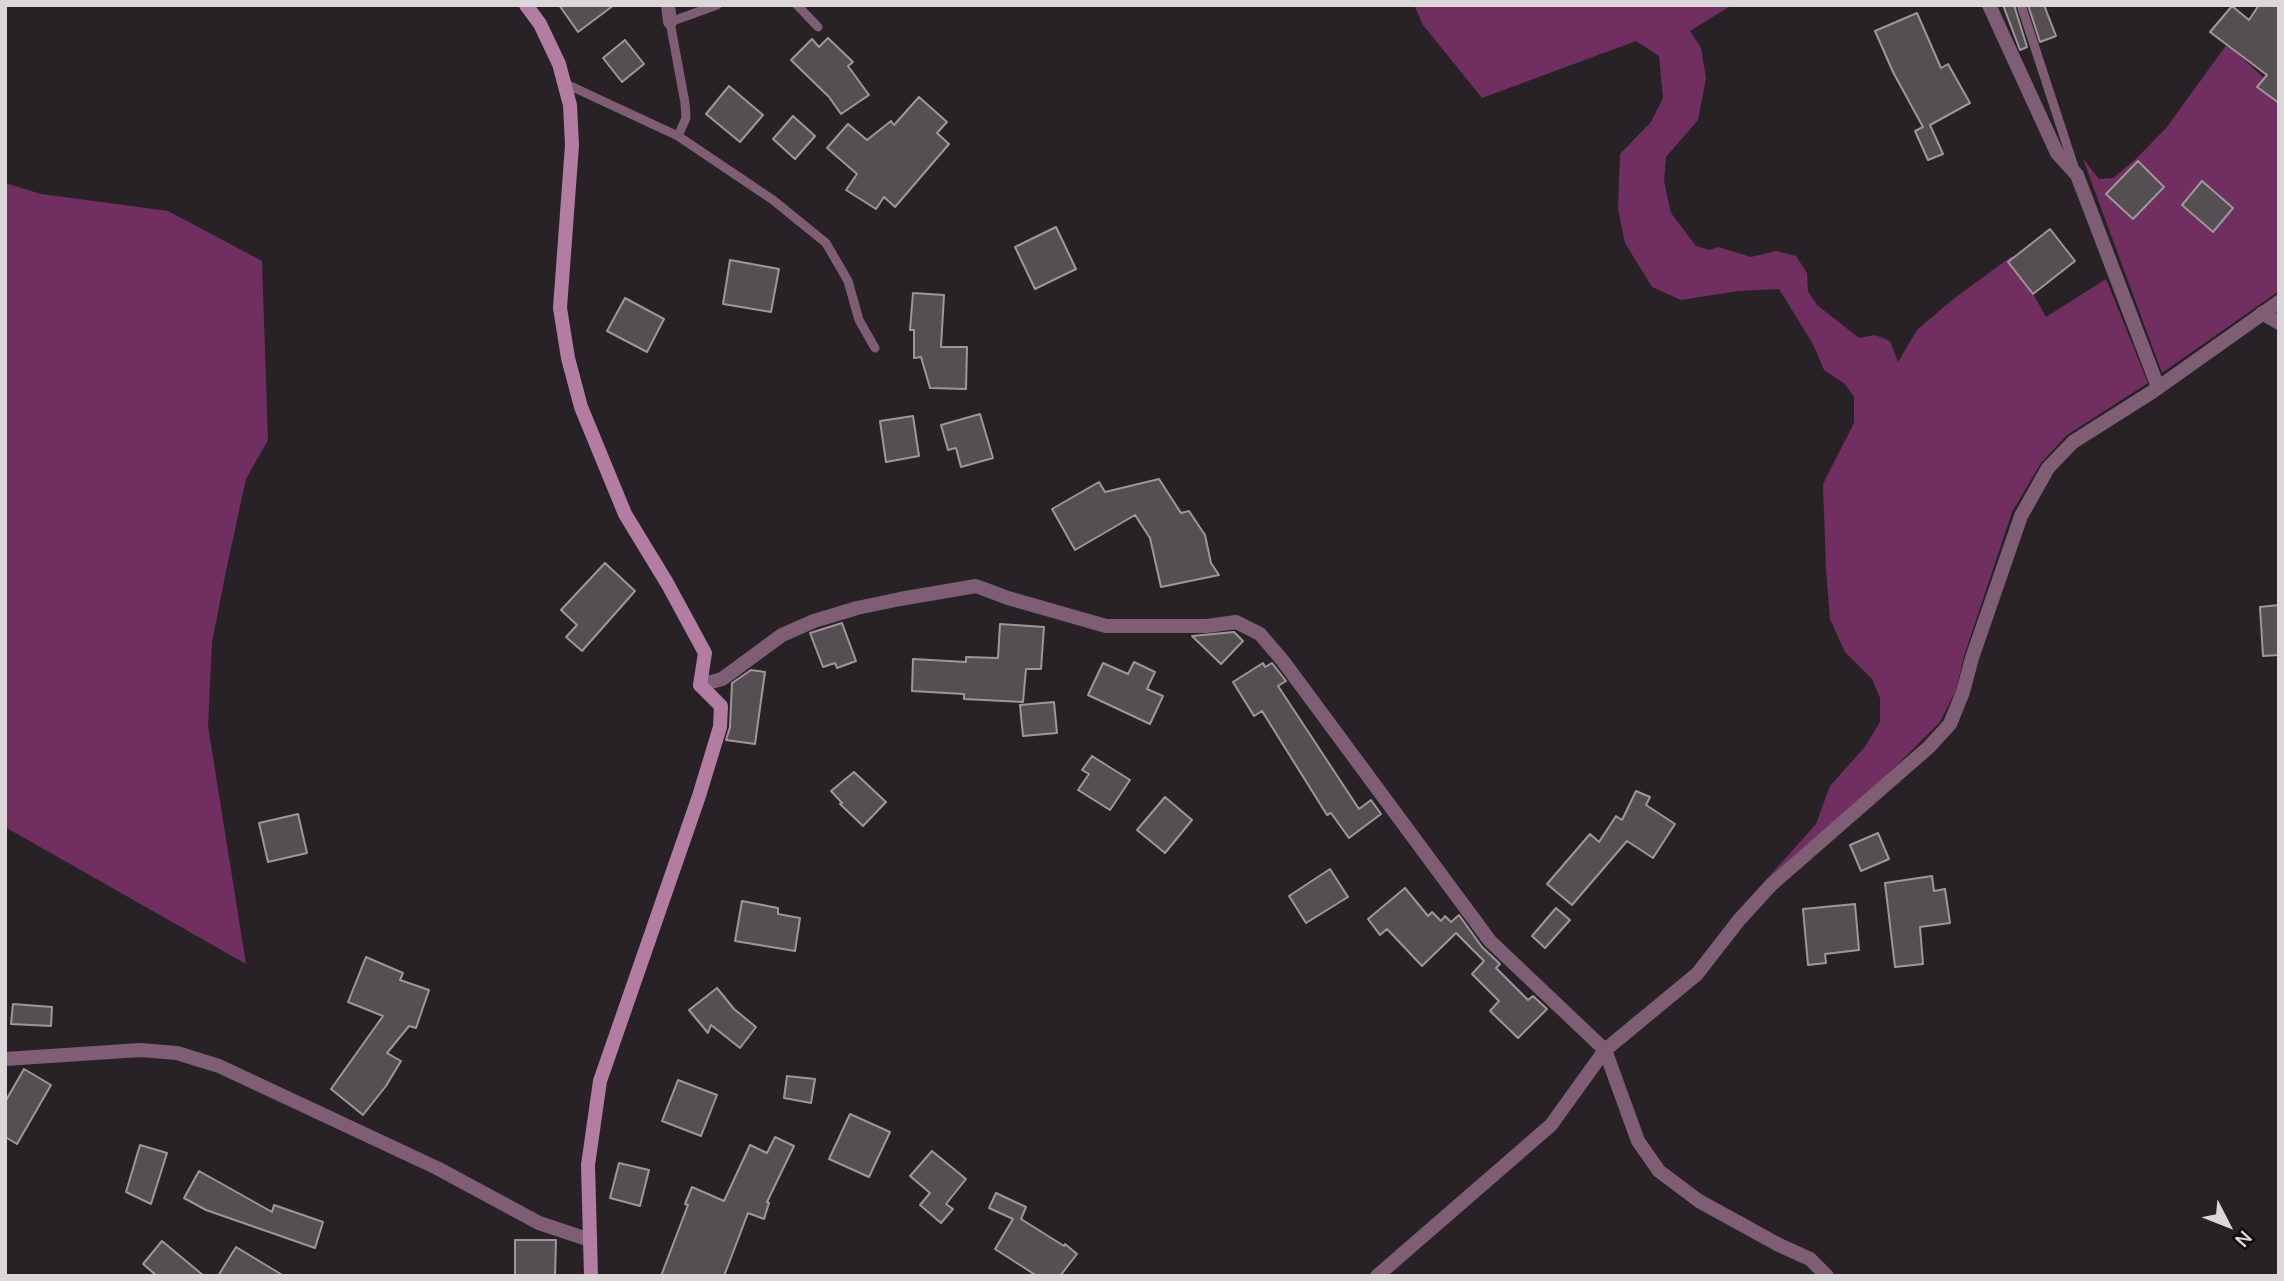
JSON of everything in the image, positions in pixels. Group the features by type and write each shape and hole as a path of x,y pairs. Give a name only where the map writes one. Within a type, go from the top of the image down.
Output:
{"main road":[{"path":"526,5 540,24 559,64 570,105 572,145 560,308 568,358 581,407 625,514 705,653 700,685 721,706 720,727 600,1082 588,1165 591,1276"}],"street":[{"path":"668,5 670,22"},
{"path":"1989,5 2057,153 2077,175 2158,387"},
{"path":"1377,1276 1551,1125 1605,1050 1698,974 1738,920 1771,885 1929,747 1950,724 2021,516 2048,468 2073,442 2158,387 2279,302"},
{"path":"2262,313 2279,323"},
{"path":"700,685 722,679 782,635 814,621 878,603 976,586 1007,598 1106,626 1207,626 1236,622 1260,634 1283,661 1490,941 1605,1050 1638,1141 1659,1171 1699,1201 1810,1259 1827,1276"},
{"path":"5,1059 140,1050 177,1053 219,1066 437,1168 539,1223 590,1240"}],"lane":[{"path":"678,136 686,118 685,103 670,22 717,5"},
{"path":"797,5 818,27"},
{"path":"2021,5 2077,175"},
{"path":"564,83 678,136 773,200 826,243 848,281 859,320 875,348"}],"shaded area":[{"path":"1414,5 1732,5 1690,31 1701,48 1706,78 1698,120 1666,157 1664,181 1671,213 1696,246 1710,250 1718,247 1751,257 1776,251 1796,256 1807,273 1808,291 1817,305 1859,338 1875,335 1890,341 1898,362 1917,330 1952,300 2012,256 2046,317 2106,279 2148,383 2067,435 2041,463 2012,512 1964,656 1956,690 1940,722 1883,779 1765,881 1816,824 1830,786 1864,748 1880,722 1880,698 1872,679 1845,652 1830,619 1826,569 1823,484 1854,423 1854,397 1845,384 1824,370 1813,344 1779,289 1738,291 1681,300 1652,287 1625,243 1618,209 1620,154 1651,122 1663,98 1659,56 1636,41 1482,98 1423,25"},
{"path":"2227,44 2279,92 2279,291 2162,373 2083,159 2099,179 2113,178 2167,127"},
{"path":"5,183 41,194 168,211 262,261 268,440 246,479 226,571 212,642 208,726 246,964 5,827"}],"building":[{"path":"559,5 614,5 578,32"},
{"path":"2003,5 2014,5 2027,47 2020,50"},
{"path":"2028,5 2044,5 2056,36 2040,42"},
{"path":"2259,5 2279,5 2279,103 2257,87 2267,75 2210,32 2232,6 2249,20"},
{"path":"1917,13 1941,68 1948,64 1970,103 1930,125 1943,154 1928,160 1915,131 1923,127 1893,72 1875,31"},
{"path":"828,38 853,62 848,66 869,95 841,114 829,97 791,60 812,39 819,47"},
{"path":"625,40 644,64 622,82 603,58"},
{"path":"729,86 763,115 740,142 706,114"},
{"path":"919,97 947,122 937,133 949,144 895,207 884,197 876,209 846,190 857,174 827,148 848,124 867,140 891,121 894,125"},
{"path":"793,116 815,136 795,159 773,139"},
{"path":"2138,161 2164,187 2133,219 2106,194"},
{"path":"2202,181 2233,208 2213,232 2182,205"},
{"path":"1056,227 1076,269 1035,289 1015,247"},
{"path":"2050,229 2075,261 2033,294 2008,262"},
{"path":"730,260 779,269 771,312 723,304"},
{"path":"913,293 944,295 941,347 967,347 966,389 930,388 921,357 914,358 914,330 910,330"},
{"path":"625,298 664,319 647,352 607,331"},
{"path":"980,414 993,458 961,467 956,448 948,450 941,425"},
{"path":"913,416 919,456 886,462 880,421"},
{"path":"1159,479 1181,513 1189,511 1205,535 1211,563 1219,575 1161,587 1150,538 1135,515 1075,550 1052,509 1099,482 1105,492"},
{"path":"605,563 635,591 582,651 566,637 577,625 561,610"},
{"path":"2279,605 2279,655 2263,656 2260,607"},
{"path":"842,623 856,661 837,668 835,663 823,667 810,633"},
{"path":"1000,624 1044,627 1041,669 1026,669 1023,702 964,699 964,694 912,691 913,659 966,662 966,657 998,658"},
{"path":"1234,632 1243,641 1221,664 1192,636"},
{"path":"1134,662 1155,672 1147,689 1163,696 1150,724 1088,695 1103,663 1128,674"},
{"path":"1263,663 1265,667 1272,663 1286,681 1278,686 1359,809 1371,800 1381,814 1349,838 1331,813 1327,815 1262,711 1254,716 1233,682"},
{"path":"751,670 765,672 755,744 726,740 730,727 732,683"},
{"path":"1054,702 1057,733 1023,736 1020,705"},
{"path":"1092,756 1130,780 1110,810 1078,790 1089,774 1082,770"},
{"path":"854,772 886,802 863,826 840,804 842,803 831,791"},
{"path":"1636,791 1650,797 1646,805 1675,824 1653,858 1627,841 1572,905 1547,884 1590,834 1599,842 1616,816 1622,820"},
{"path":"1165,797 1192,820 1165,853 1137,830"},
{"path":"298,814 307,853 268,862 259,823"},
{"path":"1878,833 1889,859 1861,871 1850,845"},
{"path":"1330,869 1348,897 1306,923 1289,896"},
{"path":"1932,876 1934,891 1945,889 1950,923 1920,927 1923,964 1895,967 1885,883"},
{"path":"1405,888 1428,916 1432,912 1441,921 1445,916 1451,922 1459,915 1482,947 1500,964 1496,968 1528,1000 1533,996 1547,1009 1518,1038 1490,1011 1499,1001 1472,974 1484,961 1456,933 1422,966 1387,929 1380,935 1368,919"},
{"path":"742,901 778,908 778,914 800,918 795,951 735,941"},
{"path":"1855,904 1859,950 1825,954 1826,963 1808,965 1803,909"},
{"path":"1556,908 1570,920 1545,948 1532,936"},
{"path":"366,957 403,973 400,980 429,990 416,1028 409,1026 387,1053 401,1061 386,1086 363,1115 331,1089 383,1016 348,1002"},
{"path":"717,988 734,1009 756,1027 740,1048 711,1025 708,1033 689,1010"},
{"path":"13,1004 52,1007 51,1026 11,1024"},
{"path":"24,1069 51,1085 17,1144 5,1137 5,1102"},
{"path":"787,1076 815,1079 811,1103 784,1098"},
{"path":"678,1080 717,1095 701,1136 662,1121"},
{"path":"850,1114 890,1132 869,1177 829,1159"},
{"path":"775,1137 794,1146 767,1202 769,1203 764,1219 748,1213 724,1276 661,1276 688,1205 685,1204 692,1187 724,1201 750,1145 767,1153"},
{"path":"140,1145 167,1153 151,1204 126,1192"},
{"path":"932,1151 966,1179 946,1204 953,1209 941,1223 920,1205 930,1193 910,1176"},
{"path":"619,1163 649,1170 640,1206 610,1198"},
{"path":"199,1171 272,1212 274,1205 323,1222 315,1248 206,1210 184,1198"},
{"path":"996,1193 1026,1207 1021,1219 1064,1246 1065,1244 1077,1254 1060,1276 1037,1276 995,1249 1013,1219 989,1208"},
{"path":"515,1240 556,1240 555,1276 515,1276"},
{"path":"162,1241 204,1276 157,1276 143,1264"},
{"path":"236,1247 284,1276 218,1276"}]}
